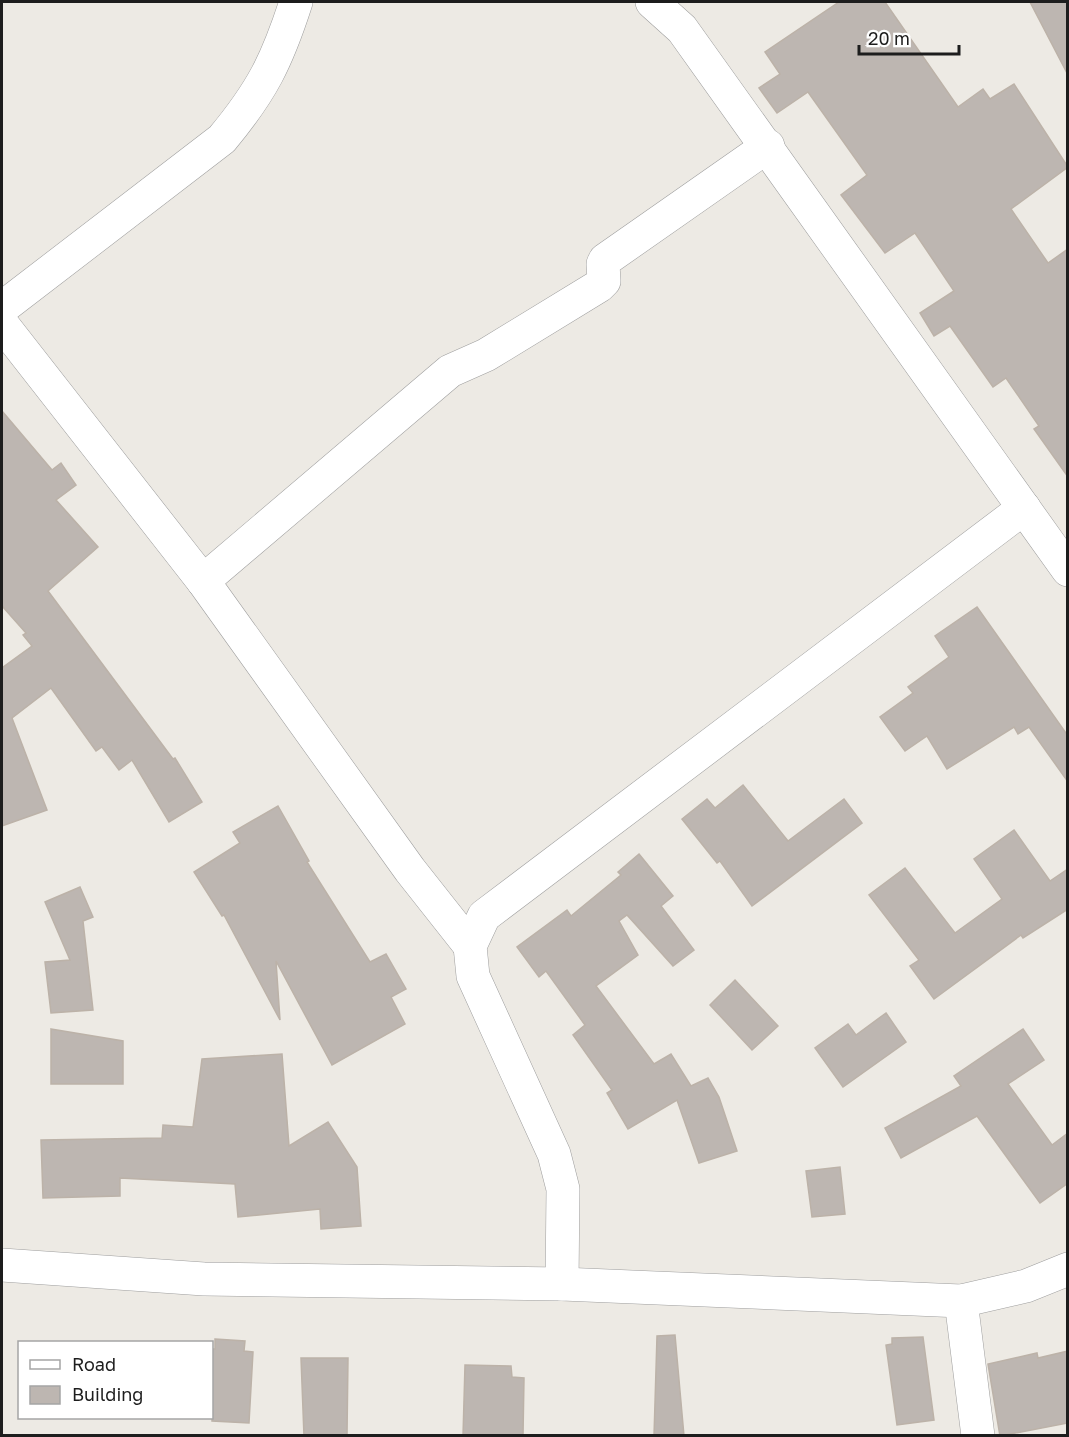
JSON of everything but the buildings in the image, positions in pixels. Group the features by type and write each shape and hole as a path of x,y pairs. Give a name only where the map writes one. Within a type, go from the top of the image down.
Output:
{"street":[{"path":"2,308 222,139 247,109 268,76 296,2"},
{"path":"652,2 682,28 1068,570"},
{"path":"203,581 450,371 486,355 599,286 603,280 605,260 768,146"},
{"path":"2,324 203,581 410,870 470,946"},
{"path":"562,1284 563,1189 554,1154 473,976 470,946 484,916 1024,508"},
{"path":"2,1265 204,1279 562,1284 961,1301 1026,1286 1068,1269"},
{"path":"961,1301 978,1436"}]}
